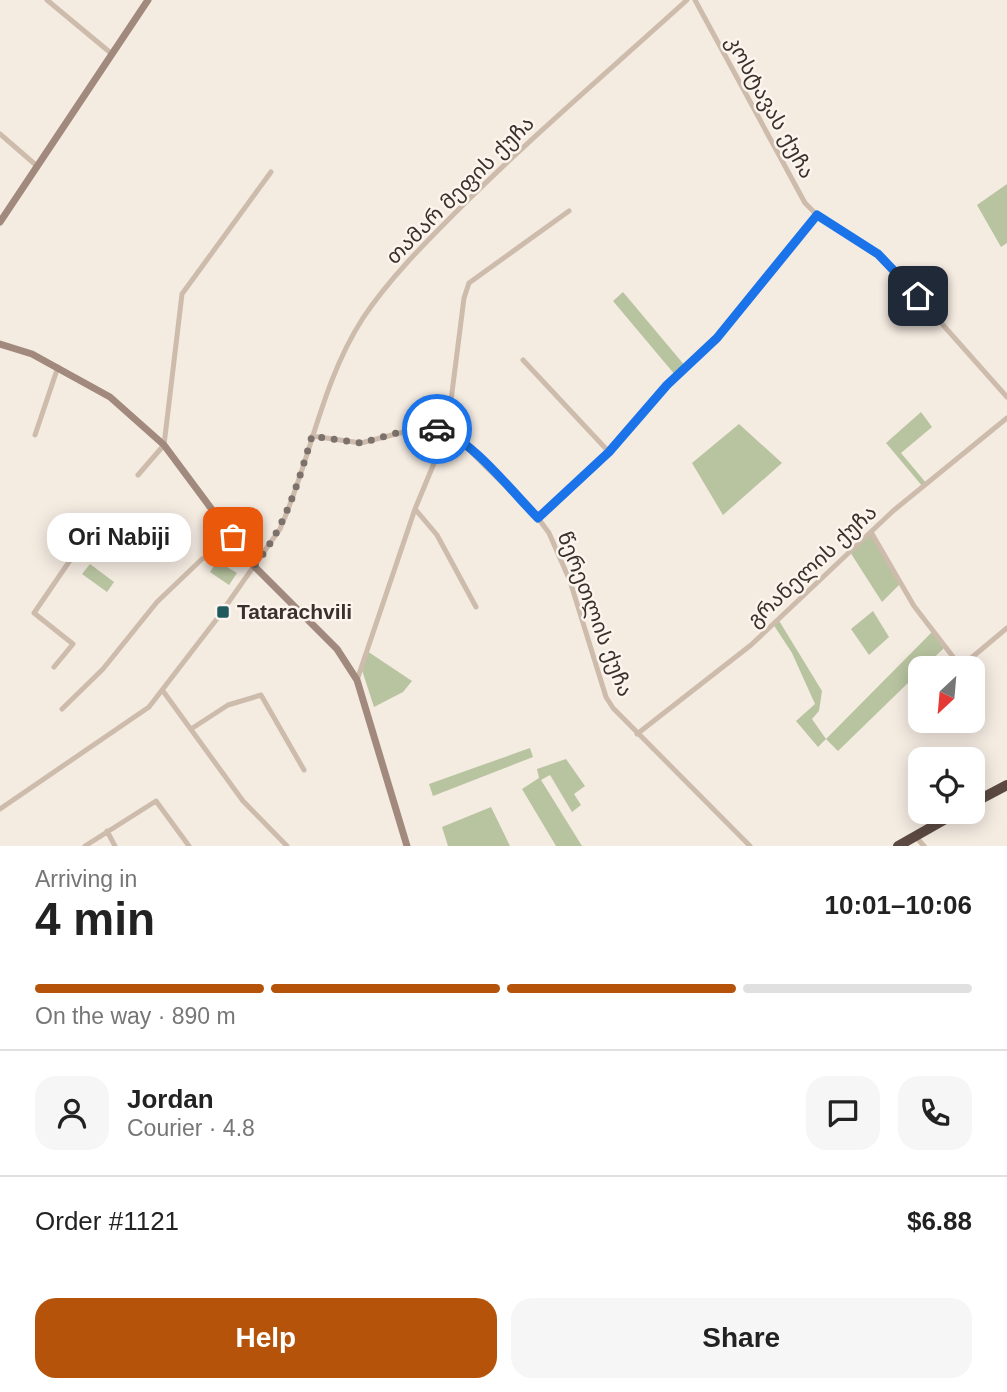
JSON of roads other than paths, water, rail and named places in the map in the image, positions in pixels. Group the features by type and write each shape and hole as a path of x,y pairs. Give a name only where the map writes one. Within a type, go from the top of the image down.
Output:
{"highway":[{"path":"985,797 1007,785"},
{"path":"898,846 936,824"}],"main road":[{"path":"0,222 148,0"},
{"path":"0,344 58,367 110,397 163,445 248,558 337,649 357,680 407,846"}],"street":[{"path":"47,0 112,54"},
{"name":"კოსტავას ქუჩა","path":"695,0 805,203 817,215 878,254 1007,397"},
{"name":"თამარ მეფის ქუჩა","path":"0,809 135,718 163,691 285,520 329,381 363,318 422,246 514,155 685,2"},
{"path":"0,134 37,166"},
{"path":"138,475 163,445 182,294 271,172"},
{"path":"357,680 415,509 447,432 464,298 469,283 569,211"},
{"path":"538,518 609,452 667,385 717,338 817,215"},
{"path":"523,360 609,452"},
{"path":"34,435 58,367"},
{"name":"გრანელის ქუჩა","path":"637,734 751,645 871,533 1007,418"},
{"path":"312,436 361,443 422,426 447,432"},
{"name":"წერეთლის ქუჩა","path":"447,432 538,518 552,540 570,580 606,697 621,719 750,846"},
{"path":"415,509 437,535 476,607"},
{"path":"871,533 914,606 957,662 970,659 1007,628"},
{"path":"54,667 73,644 34,613 84,540 90,538 100,542"},
{"path":"62,709 103,669 157,602 202,559 215,554 248,558"},
{"path":"163,691 243,801 287,846"},
{"path":"191,729 228,705 261,695 304,769"},
{"path":"85,846 156,801 189,846"},
{"path":"107,831 115,846"},
{"path":"915,836 924,846"}],"place":[{"name":"Ori Nabiji","path":"233,537"},
{"name":"Tatarachvili","path":"223,612"}]}
